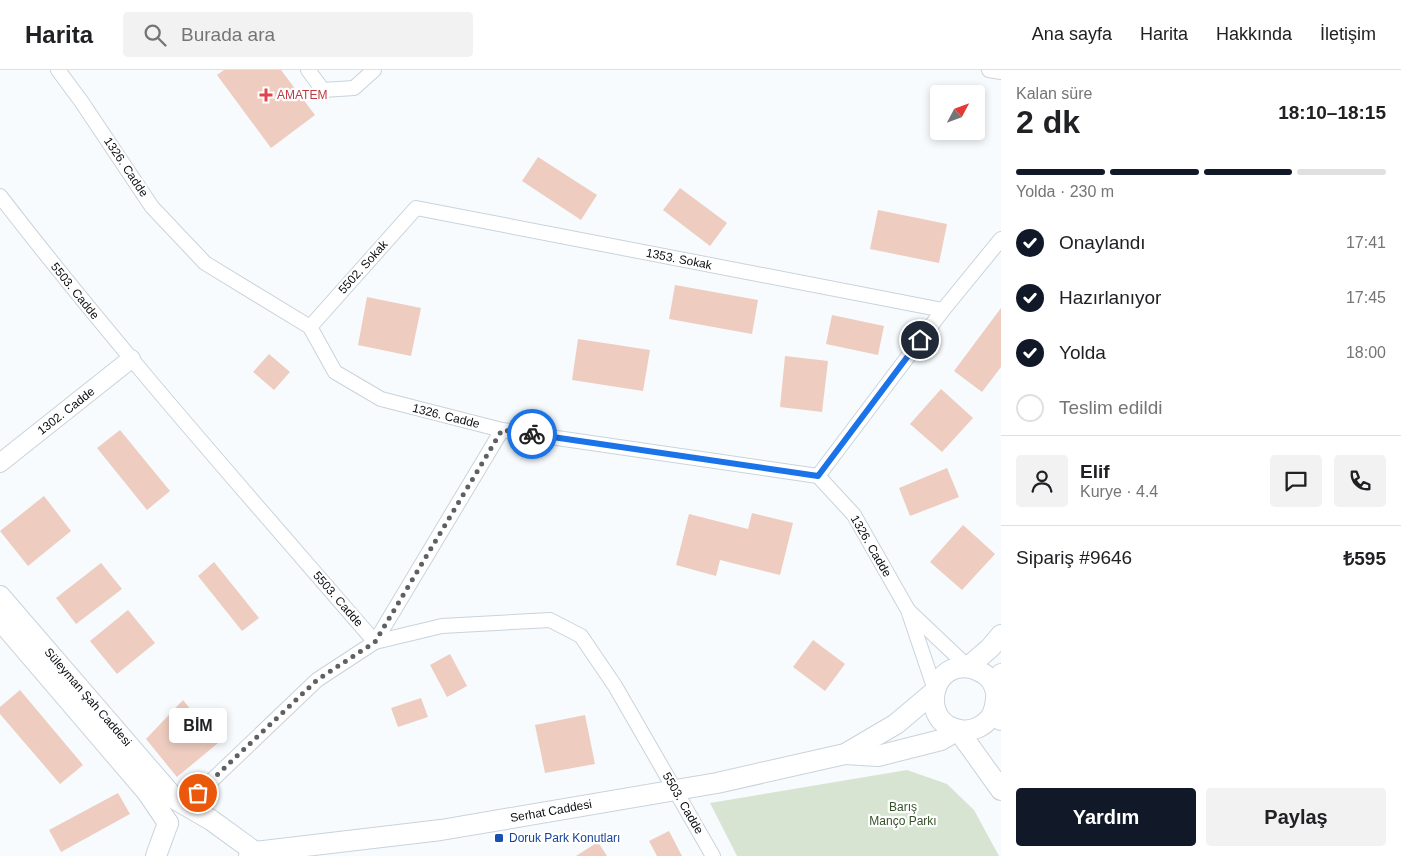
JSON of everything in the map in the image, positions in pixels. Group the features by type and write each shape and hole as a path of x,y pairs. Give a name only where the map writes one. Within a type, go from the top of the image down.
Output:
{"main road":[{"name":"Süleyman Şah Caddesi","path":"0,596 180,802"},
{"name":"Süleyman Şah Caddesi","path":"0,620 147,792 168,823"},
{"path":"968,667 990,648 1001,635"},
{"path":"999,710 994,686 990,680 980,671 968,667 956,668 946,673 939,680 934,691 933,701 940,719 958,730 1001,790"},
{"path":"999,710 997,682 1001,674"},
{"path":"845,754 896,724 934,691"},
{"path":"845,754 878,756 941,740 958,730 976,729 991,718 995,709 999,710"},
{"name":"Serhat Caddesi","path":"180,802 211,820 252,854 441,830 717,783 845,754"},
{"path":"156,856 168,823 211,820"}],"street":[{"name":"1326. Cadde","path":"58,70 82,101 152,206 205,262 310,327 336,372 381,399 502,430 818,476 854,515 908,610"},
{"path":"308,70 323,90 354,88 374,70"},
{"path":"989,70 1001,72"},
{"name":"5503. Cadde","path":"0,196 50,261 131,359 375,642 442,626 550,620 581,636 615,686 712,856"},
{"name":"5502. Sokak","path":"310,327 416,208"},
{"name":"1353. Sokak","path":"416,208 943,310"},
{"path":"818,476 943,310 1001,239"},
{"name":"1302. Cadde","path":"0,463 131,359"},
{"path":"180,802 317,680 375,642 502,430"},
{"path":"908,610 968,667"},
{"path":"908,610 934,691"}],"green space":[{"name":"Barış Manço Parkı","path":"907,770 947,784 974,810 999,856 737,856 710,803"}],"building":[{"name":"AMATEM","path":"224,70 281,70 315,115 271,148 217,75"},
{"path":"538,157 597,195 581,220 522,181"},
{"path":"680,188 727,223 710,246 663,210"},
{"path":"878,210 947,224 939,263 870,249"},
{"path":"675,285 758,300 752,334 669,319"},
{"path":"367,297 421,308 411,356 358,345"},
{"path":"1001,308 1001,367 982,392 954,371"},
{"path":"832,315 884,326 878,355 826,344"},
{"path":"578,339 650,350 643,391 572,380"},
{"path":"269,354 290,372 274,390 253,372"},
{"path":"785,356 828,361 822,412 780,407"},
{"path":"941,389 973,418 942,452 910,424"},
{"path":"120,430 170,491 147,510 97,448"},
{"path":"947,468 959,497 910,516 899,488"},
{"path":"44,496 71,531 28,566 0,531"},
{"path":"752,513 793,523 780,575 720,560 716,576 676,565 689,514 748,529"},
{"path":"963,525 995,554 962,590 930,562"},
{"path":"214,562 259,618 242,631 198,576"},
{"path":"101,563 122,589 76,624 56,598"},
{"path":"128,610 155,643 117,674 90,641"},
{"path":"813,640 845,664 825,691 793,667"},
{"path":"450,654 467,686 447,697 430,665"},
{"path":"20,690 83,765 60,784 0,714 0,707"},
{"path":"421,698 428,717 398,727 391,708"},
{"path":"183,700 218,743 177,777 146,739"},
{"path":"585,715 595,764 545,773 535,725"},
{"path":"118,793 130,814 61,852 49,830"},
{"path":"669,831 682,856 657,856 649,841"},
{"path":"598,842 607,856 576,856"}],"way so far":[{"path":"198,793 317,680 375,642 502,430 532,434"}],"place":[{"name":"AMATEM","path":"266,95"},
{"name":"BİM","path":"198,793"},
{"name":"Doruk Park Konutları","path":"499,838"}],"route":[{"path":"532,434 818,476 920,340"}]}
